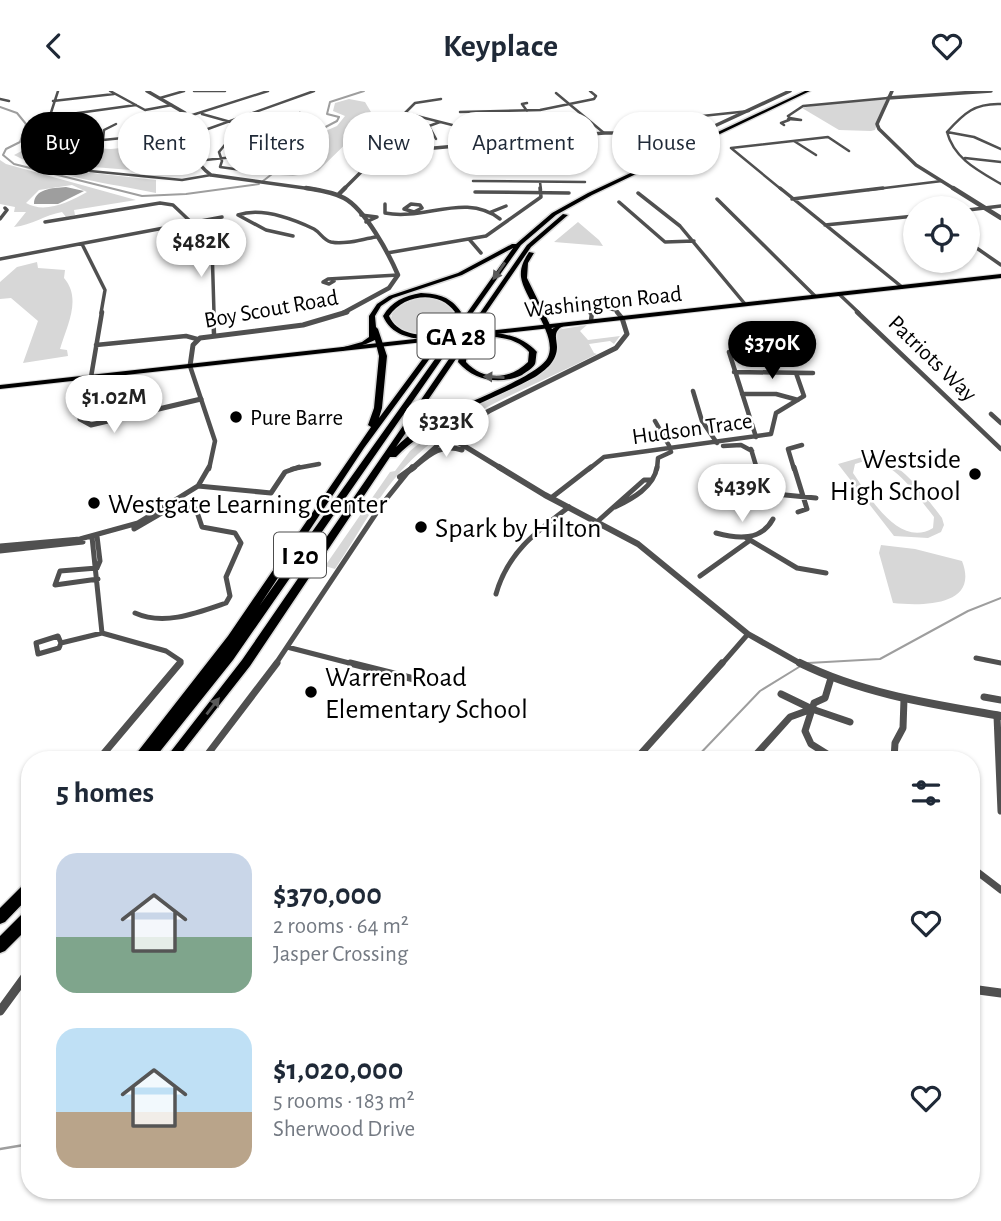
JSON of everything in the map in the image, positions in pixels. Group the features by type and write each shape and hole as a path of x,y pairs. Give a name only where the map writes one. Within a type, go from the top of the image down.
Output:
{"highway":[{"name":"I 20","path":"153,751 229,657 447,338 460,327 506,261 530,233 580,199 808,91"},
{"path":"474,329 521,341 533,352 532,363 527,369 509,377 479,375 468,370 462,362 463,344 529,246 552,225 580,206 819,91"},
{"path":"365,486 398,450 422,431 525,379 548,364 554,348 552,337 526,283 525,263 540,241 580,206"},
{"path":"341,349 373,338 372,316 379,305 391,297 468,271 499,255 530,233"},
{"path":"144,751 232,639 361,447 435,346 447,338 458,312 452,303 438,297 406,299 391,307 386,316 390,325 404,333 447,338"},
{"path":"361,447 378,408 383,356 372,316"},
{"path":"552,337 555,330 564,324"},
{"name":"I 20","path":"177,751 246,663 463,344"},
{"path":"0,917 21,896"},
{"path":"0,946 21,925"}],"main road":[{"name":"Washington Road","path":"0,387 447,338 474,329 546,326 1001,276"}],"street":[{"path":"50,112 58,91"},
{"path":"110,91 148,110 172,105"},
{"path":"147,91 184,112"},
{"path":"160,98 184,91"},
{"path":"194,91 225,91"},
{"path":"208,112 268,91"},
{"path":"256,112 314,91"},
{"path":"460,112 527,111 594,99 596,96 590,91"},
{"path":"720,124 790,91"},
{"path":"892,91 877,124 879,129 916,165 1001,218"},
{"path":"784,125 781,123 790,119 788,116 792,111 803,106 990,91"},
{"path":"556,93 604,133"},
{"path":"53,101 115,94"},
{"path":"0,99 9,101"},
{"path":"441,99 415,103 405,110 407,115 448,124"},
{"path":"408,100 415,103"},
{"path":"430,101 435,105 433,107"},
{"path":"527,103 522,104 527,111"},
{"path":"1001,104 986,103 969,107 947,132 948,141 963,158 1001,184"},
{"path":"84,112 136,105"},
{"path":"720,113 749,111"},
{"path":"436,139 429,126 442,122"},
{"path":"116,124 104,130 103,140 118,139"},
{"path":"947,132 974,138 1001,149"},
{"path":"598,134 612,133"},
{"path":"849,151 828,137 731,148 902,287"},
{"path":"794,141 816,155"},
{"path":"224,144 219,152 221,168 224,168"},
{"path":"210,159 224,158"},
{"path":"963,158 1001,162"},
{"path":"104,172 182,180 211,174 320,190 338,195 357,208"},
{"path":"338,195 356,175"},
{"path":"472,181 585,183"},
{"path":"792,198 942,181"},
{"path":"387,253 486,236 541,197 540,182"},
{"path":"334,281 398,275 351,197 350,184"},
{"path":"475,192 569,193"},
{"path":"638,193 680,226 745,304"},
{"path":"717,199 815,296"},
{"path":"620,202 665,242 694,241"},
{"path":"45,222 160,203 173,205 212,246 214,334"},
{"path":"385,204 385,213 390,215"},
{"path":"418,205 423,208 413,214 406,211 405,207 418,205"},
{"path":"361,215 424,214 461,207 492,211 506,206"},
{"path":"980,208 1001,206"},
{"path":"0,219 5,208"},
{"path":"293,236 262,229 238,215 256,210 316,230 324,239 331,241 375,235"},
{"path":"420,210 424,214"},
{"path":"492,211 500,219"},
{"path":"366,222 377,216"},
{"path":"0,258 222,217"},
{"path":"825,225 903,217"},
{"path":"285,225 291,222"},
{"path":"262,229 274,227"},
{"path":"469,239 481,253"},
{"path":"82,244 106,290 91,377"},
{"path":"980,250 1001,265"},
{"name":"Boy Scout Road","path":"190,366 192,345 197,339 214,334 303,325 335,317 377,297 392,285 398,275"},
{"name":"Patriots Way","path":"839,293 1001,449"},
{"path":"210,751 287,647 400,477 427,451 479,416 616,348 627,334 622,318 616,310 605,308 590,311 591,321"},
{"path":"96,345 186,336 197,339"},
{"path":"729,352 756,437"},
{"path":"0,546 95,538 127,528 198,486 208,472 215,448 212,426 190,366"},
{"path":"734,372 813,373"},
{"path":"742,394 776,394 798,400 804,395 796,373"},
{"path":"89,388 80,419 91,425 201,399"},
{"path":"694,391 702,421 717,443"},
{"name":"Hudson Trace","path":"551,498 604,457 771,434 776,413 798,400"},
{"path":"448,436 508,403"},
{"path":"991,414 1001,423"},
{"path":"655,422 671,449"},
{"path":"466,428 461,434 461,440 468,449"},
{"path":"448,436 551,498 638,544 748,634 831,678 904,699 999,716 1001,811"},
{"path":"744,439 755,454 761,488 765,493 817,498"},
{"path":"598,521 649,484 657,470 658,458 665,453 729,445 752,451"},
{"path":"798,512 807,509 788,449 802,445"},
{"path":"400,477 439,448 446,446 459,448 495,466"},
{"path":"198,486 271,493 281,473 287,469 319,464"},
{"path":"0,551 95,538 143,525 177,506 185,496"},
{"path":"135,613 148,619 187,616 218,608 226,603 230,596 226,577 241,543 235,533 202,527 196,509 177,506"},
{"path":"496,594 502,569 510,558 569,507"},
{"path":"700,576 747,539 763,533 772,519"},
{"path":"716,533 747,539 797,568 826,573"},
{"path":"95,538 102,633"},
{"path":"97,568 60,571 55,585 98,579"},
{"path":"61,643 102,633 118,642 169,652 181,661 106,751"},
{"path":"643,751 748,634"},
{"path":"287,647 414,679"},
{"path":"976,659 1001,663"},
{"path":"824,713 831,678"},
{"path":"781,694 812,709 850,722"},
{"path":"984,697 1001,700"},
{"path":"821,751 811,744 805,731 814,703 825,698"},
{"path":"894,751 895,743 901,738 905,728 904,699"},
{"path":"759,751 790,717 812,709"},
{"path":"980,873 1001,890"},
{"path":"0,1011 21,982"},
{"path":"980,990 1001,993"}],"shaded area":[{"path":"349,99 365,102 371,112 343,112 343,115 333,111 335,103"},
{"path":"886,99 875,130 871,131 839,130 802,108 815,105"},
{"path":"343,118 343,146 329,160 329,129 337,126"},
{"path":"118,148 118,169 104,168 104,149"},
{"path":"0,160 21,168 21,175 46,175 136,200 74,210 75,215 66,217 62,212 14,227 26,212 14,212 15,207 0,204","holes":["72,185 87,192 65,203 49,207 26,203 39,190"]},
{"path":"104,174 156,180 156,193 69,175"},
{"path":"66,187 84,191 58,204 34,204 40,192"},
{"path":"578,222 599,240 603,246 554,242"},
{"path":"37,262 38,268 65,270 64,278 72,295 72,303 60,349 67,350 68,356 23,363 38,321 11,298 0,299 0,282 17,267"},
{"path":"418,298 444,301 454,313 439,333 413,333 390,321 394,308"},
{"path":"587,325 580,331 588,340 620,336 614,344 610,341 589,344 597,354 493,404 444,433 421,451 392,482 335,569 325,566 390,472 395,471 410,451 444,423 441,421 546,369 558,352 556,330"},
{"path":"866,456 878,458 900,470 918,487 942,518 944,525 941,532 928,538 894,536 838,464","holes":["868,460 878,462 897,474 913,491 934,517 933,528 920,533 908,531 897,526 876,506 853,473 855,464"]},
{"path":"881,545 915,549 962,561 965,576 963,587 955,595 932,603 893,603 879,553"}],"waterway":[{"path":"263,181 307,147 316,132 337,121 339,117 327,114 330,102 364,91"},
{"path":"0,107 17,113 26,124 20,142 6,149 3,155 14,164 142,196 186,194 259,184"},
{"path":"808,663 880,659 968,611 1001,598"},
{"path":"703,751 760,691 799,667"},
{"path":"0,1149 21,1146"}],"place":[{"name":"Pure Barre","path":"236,417"},
{"name":"Westside High School","path":"975,474"},
{"name":"Westgate Learning Center","path":"94,503"},
{"name":"Spark by Hilton","path":"421,527"},
{"name":"Warren Road Elementary School","path":"311,692"}]}
